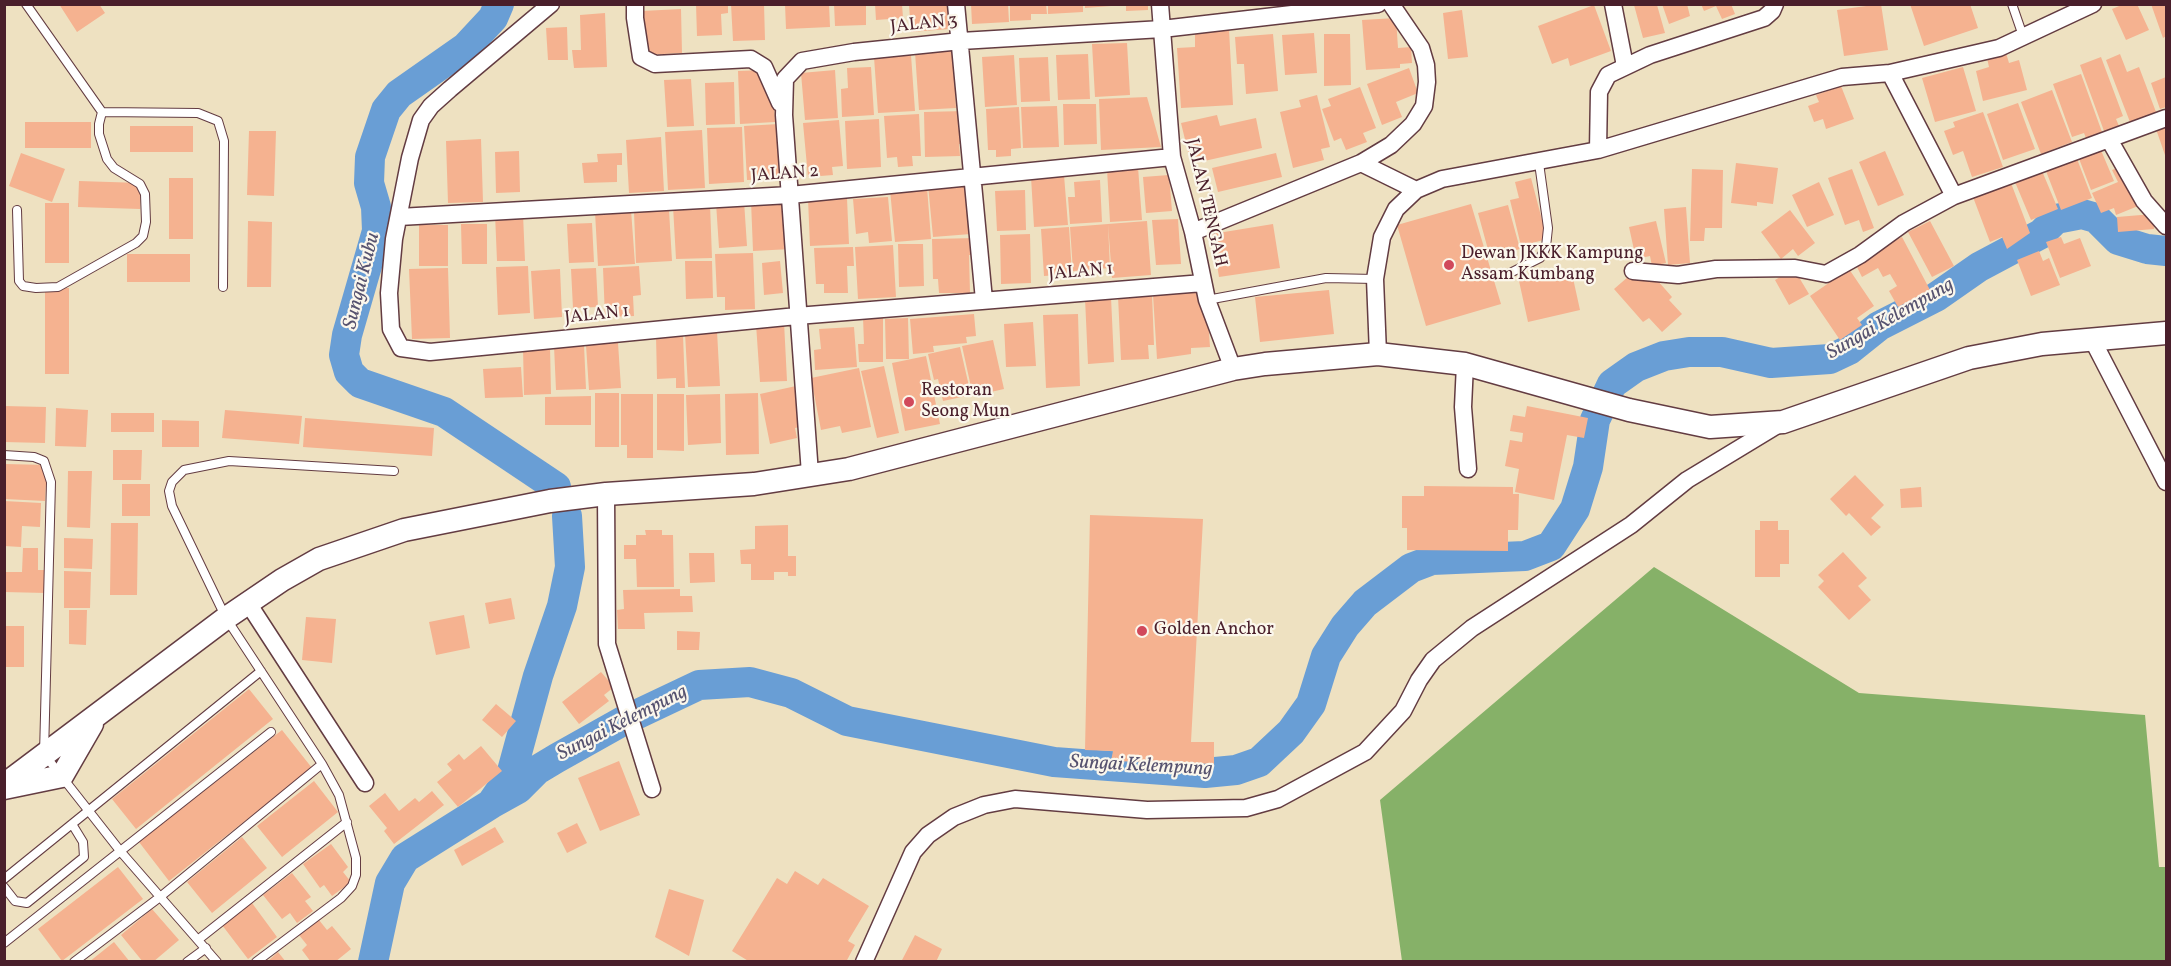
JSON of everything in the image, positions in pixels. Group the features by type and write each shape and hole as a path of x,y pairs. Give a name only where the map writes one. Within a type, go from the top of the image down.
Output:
{"main road":[{"path":"4,787 44,754 248,603 319,559 404,530 550,501 606,494 754,484 860,466 1233,369 1378,354 1465,364 1629,410 1710,427 1783,422 1969,358 2042,344 2166,333"},
{"path":"4,787 62,776 99,713"}],"street":[{"name":"JALAN 1","path":"551,4 450,89 431,106 421,120 410,158 389,293 391,329 401,348 430,352 797,316 1203,283"},
{"path":"635,4 635,18 642,57 655,64 751,59 764,67 774,84 784,115 797,316 808,421 810,474"},
{"path":"956,4 962,41 984,300"},
{"name":"JALAN TENGAH","path":"1160,4 1172,157 1193,232 1207,300 1233,369"},
{"name":"JALAN 3","path":"784,115 785,79 802,61 854,51 962,41 1162,29 1378,4"},
{"path":"1193,232 1361,163 1402,136 1413,124 1424,105 1427,82 1421,48 1392,4"},
{"path":"1613,4 1625,66"},
{"path":"1598,150 1599,92 1608,75 1650,55 1764,18 1772,11 1775,4"},
{"path":"1378,354 1375,279 1377,257 1388,222 1396,208 1416,190 1442,179 1539,163 1598,150 1842,77 1890,73 1999,48 2093,4"},
{"path":"1890,73 1954,196"},
{"path":"1633,271 1678,275 1725,269 1795,268 1826,274 1833,272 1904,223 1954,196 2110,141 2166,118"},
{"path":"2110,141 2144,201 2166,226"},
{"name":"JALAN 2","path":"399,218 790,195 1172,157"},
{"path":"1361,163 1416,190"},
{"path":"2092,339 2166,482"},
{"path":"1465,364 1463,407 1468,469"},
{"path":"864,962 913,852 928,835 954,817 984,805 1016,799 1147,810 1246,808 1278,799 1338,769 1371,747 1403,711 1419,680 1433,660 1472,628 1631,525 1687,480 1783,422"},
{"path":"606,494 607,644 652,789"},
{"path":"248,603 365,783"}],"lane":[{"path":"17,210 17,274 23,286 58,287 136,243 143,236 146,222 145,194 140,184 114,168 107,159 99,134 102,112 26,4"},
{"path":"2012,4 2023,36"},
{"path":"102,112 198,113 218,121 224,141 223,287"},
{"path":"1508,274 1540,258 1546,247 1548,228 1539,163"},
{"path":"1207,300 1326,278 1375,279"},
{"path":"4,455 34,457 44,461 51,482 44,754 121,852 217,962"},
{"path":"256,962 341,898 352,886 356,875 356,858 339,795 322,764 226,618 172,506 169,491 172,482 184,470 230,461 394,471"},
{"path":"4,879 261,671"},
{"path":"4,944 271,732"},
{"path":"74,962 160,897 322,764"},
{"path":"199,939 348,822"},
{"path":"4,887 15,901 27,903 84,857 83,842 72,824"},
{"path":"188,962 206,948"}],"green space":[{"path":"1654,567 1859,693 2145,715 2159,867 2166,867 2166,961 1402,961 1380,800"}],"building":[{"path":"59,4 99,4 105,13 77,32"},
{"path":"696,4 728,4 728,13 721,14 722,35 697,36"},
{"path":"731,4 764,4 765,40 733,41"},
{"path":"785,4 829,4 830,27 786,29"},
{"path":"834,4 866,4 866,25 835,26"},
{"path":"875,4 902,4 903,18 876,20"},
{"path":"971,4 1008,4 1009,22 972,24"},
{"path":"1010,4 1046,4 1047,14 1031,14 1031,20 1010,21"},
{"path":"1048,4 1083,4 1083,12 1048,14"},
{"path":"1085,4 1111,4 1111,6 1085,8"},
{"path":"1126,4 1148,4 1148,10 1126,11"},
{"path":"1662,4 1687,4 1690,16 1669,24"},
{"path":"1701,4 1731,4 1735,14 1722,19 1716,6 1704,11"},
{"path":"1881,4 1888,50 1844,56 1837,10"},
{"path":"1910,4 1970,4 1978,28 1924,46"},
{"path":"2124,4 2137,4 2149,30 2126,40 2112,9"},
{"path":"2151,4 2166,4 2166,36 2163,38"},
{"path":"909,5 948,5 949,29 911,32"},
{"path":"1594,5 1611,51 1570,66 1568,58 1552,64 1538,26"},
{"path":"1634,5 1657,5 1665,33 1643,38"},
{"path":"681,9 682,53 643,55 642,11"},
{"path":"1462,10 1468,57 1448,59 1443,13"},
{"path":"605,13 607,67 574,68 572,50 581,50 580,15"},
{"path":"1396,18 1398,48 1411,47 1412,63 1400,64 1400,68 1366,70 1362,20"},
{"path":"567,27 568,60 548,60 546,28"},
{"path":"1229,29 1233,105 1181,108 1177,48 1195,47 1195,31"},
{"path":"1314,33 1317,73 1285,75 1282,35"},
{"path":"1273,34 1278,91 1246,94 1244,64 1237,64 1235,37"},
{"path":"1324,34 1350,34 1351,85 1324,86"},
{"path":"1127,43 1130,95 1095,97 1092,44"},
{"path":"953,50 956,108 919,110 915,52"},
{"path":"2006,53 2009,63 2019,60 2027,90 1983,101 1976,71 1989,67 1987,58"},
{"path":"1088,54 1090,99 1058,100 1056,55"},
{"path":"2120,54 2127,72 2139,67 2156,112 2130,122 2106,60"},
{"path":"911,55 915,111 878,113 874,57"},
{"path":"1014,55 1017,105 985,107 982,57"},
{"path":"1048,57 1050,101 1021,102 1019,58"},
{"path":"2101,57 2123,116 2116,119 2119,126 2104,131 2080,65"},
{"path":"871,67 874,115 842,117 841,89 848,88 847,68"},
{"path":"1963,67 1976,111 1935,122 1922,78"},
{"path":"1409,68 1418,93 1396,102 1402,117 1382,125 1367,84"},
{"path":"765,70 773,84 775,122 740,124 738,71"},
{"path":"835,70 838,118 805,120 801,73"},
{"path":"2081,74 2102,132 2086,138 2084,133 2072,137 2053,84"},
{"path":"2166,77 2166,107 2160,109 2151,83"},
{"path":"691,79 694,126 667,127 664,80"},
{"path":"734,82 735,124 706,125 705,83"},
{"path":"1841,86 1854,119 1826,129 1823,119 1814,122 1808,106 1819,102 1816,95"},
{"path":"1360,87 1376,128 1363,133 1367,142 1346,150 1341,138 1334,141 1322,109 1331,106 1328,99"},
{"path":"2052,90 2072,142 2041,154 2021,102"},
{"path":"1317,95 1330,147 1321,149 1324,160 1293,168 1280,112 1301,107 1299,100"},
{"path":"1147,97 1161,147 1101,150 1099,99"},
{"path":"2018,103 2035,149 2003,160 1987,114"},
{"path":"1063,104 1096,104 1097,144 1064,145"},
{"path":"1057,106 1059,147 1023,148 1021,107"},
{"path":"1019,107 1021,148 1011,149 1011,156 996,157 996,150 988,150 986,109"},
{"path":"965,111 966,144 959,144 960,156 925,157 924,112"},
{"path":"1983,112 2003,167 1972,177 1963,151 1953,155 1944,131 1955,127 1953,122"},
{"path":"919,114 921,156 912,156 913,166 898,167 897,157 887,158 884,116"},
{"path":"1217,115 1220,126 1256,118 1262,148 1191,164 1181,123"},
{"path":"879,119 881,167 847,169 845,121"},
{"path":"839,120 843,166 832,167 833,175 808,177 803,123"},
{"path":"25,122 91,122 91,148 25,148"},
{"path":"779,124 781,179 747,180 744,126"},
{"path":"2166,125 2166,158 2156,129"},
{"path":"130,126 193,126 193,152 130,152"},
{"path":"742,127 744,182 709,184 707,128"},
{"path":"702,130 705,188 668,190 665,132"},
{"path":"249,131 276,131 274,196 247,195"},
{"path":"661,137 664,191 629,193 626,140"},
{"path":"481,139 483,202 448,203 446,141"},
{"path":"2100,148 2114,181 2091,190 2078,156"},
{"path":"519,151 520,192 496,193 495,152"},
{"path":"1885,151 1904,195 1878,206 1859,162"},
{"path":"21,153 65,169 52,202 9,186"},
{"path":"622,153 622,165 617,165 617,182 584,183 582,163 598,162 597,154"},
{"path":"1276,153 1282,177 1218,192 1212,168"},
{"path":"2077,159 2092,198 2061,210 2046,171"},
{"path":"1736,163 1778,168 1773,204 1757,202 1757,206 1731,203"},
{"path":"2127,164 2143,204 2116,215 2114,208 2101,213 2092,193 2118,182 2112,170"},
{"path":"1138,167 1142,220 1110,222 1107,169"},
{"path":"1692,169 1723,170 1722,228 1705,228 1704,241 1690,241"},
{"path":"1852,169 1874,228 1863,232 1859,220 1845,225 1828,178"},
{"path":"2042,171 2058,209 2031,220 2015,182"},
{"path":"1064,175 1068,225 1034,227 1031,177"},
{"path":"1169,175 1172,211 1146,213 1143,177"},
{"path":"169,178 193,178 193,239 169,239"},
{"path":"1531,178 1547,239 1521,246 1510,200 1519,198 1515,182"},
{"path":"1100,180 1102,222 1070,224 1068,197 1075,197 1074,182"},
{"path":"79,181 141,183 140,209 78,207"},
{"path":"966,182 971,234 933,237 928,185"},
{"path":"1819,182 1834,215 1807,227 1792,195"},
{"path":"2011,183 2030,233 2007,249 2002,237 1990,242 1973,197"},
{"path":"927,187 931,239 895,242 890,190"},
{"path":"1025,190 1026,230 997,231 995,191"},
{"path":"888,197 892,241 869,243 868,232 856,234 853,199"},
{"path":"847,198 849,244 810,246 808,199"},
{"path":"788,199 791,249 753,251 751,201"},
{"path":"744,201 747,246 719,248 716,203"},
{"path":"45,203 69,203 69,263 45,263"},
{"path":"710,204 712,258 676,259 673,206"},
{"name":"Dewan JKKK Kampung Assam Kumbang","path":"1471,204 1501,304 1426,326 1397,225"},
{"path":"1508,205 1520,249 1490,257 1478,213"},
{"path":"1686,207 1690,263 1668,265 1664,209"},
{"path":"631,210 635,264 598,266 595,212"},
{"path":"669,210 672,261 636,263 634,212"},
{"path":"1790,210 1815,243 1798,256 1793,249 1781,259 1761,232"},
{"path":"495,214 523,214 525,261 497,261"},
{"path":"2153,214 2154,229 2118,232 2117,217"},
{"path":"1178,219 1181,264 1156,265 1152,220"},
{"path":"248,221 272,222 271,287 247,287"},
{"path":"1147,221 1151,275 1112,278 1108,224"},
{"path":"1656,221 1666,263 1652,266 1650,256 1636,259 1629,227"},
{"path":"1930,221 1954,266 1932,277 1908,232"},
{"path":"592,223 594,262 569,263 567,224"},
{"path":"461,224 487,224 487,264 462,264"},
{"path":"1108,224 1110,268 1073,271 1070,227"},
{"path":"1273,224 1280,268 1219,277 1212,234"},
{"path":"419,225 448,225 448,266 419,266"},
{"path":"1069,227 1072,274 1044,276 1041,229"},
{"path":"1030,234 1031,283 1001,284 1000,235"},
{"path":"1902,237 1930,290 1898,307 1889,291 1897,286 1890,274 1883,277 1878,268 1862,277 1855,263"},
{"path":"2061,237 2064,244 2080,238 2091,266 2060,278 2046,242"},
{"path":"976,238 977,255 969,255 970,293 939,293 938,279 933,279 932,239"},
{"path":"898,244 923,244 924,286 899,287"},
{"path":"893,245 896,297 858,299 855,247"},
{"path":"853,247 854,266 847,266 848,293 824,293 824,284 816,284 814,248"},
{"path":"2039,251 2043,261 2049,258 2060,285 2031,296 2017,260"},
{"path":"753,253 755,309 725,310 725,297 717,297 715,254"},
{"path":"127,254 190,254 190,282 127,282"},
{"path":"685,261 712,261 713,298 686,299"},
{"path":"780,261 783,293 764,295 762,263"},
{"path":"1643,264 1672,297 1669,300 1682,314 1662,332 1649,318 1643,322 1614,289"},
{"path":"528,266 530,313 498,315 496,267"},
{"path":"639,266 641,295 633,296 634,316 605,317 603,268"},
{"path":"448,268 450,338 412,339 409,269"},
{"path":"596,268 598,307 573,308 571,269"},
{"path":"560,269 562,317 534,319 531,271"},
{"path":"1571,269 1580,310 1528,322 1519,281"},
{"path":"1794,269 1809,294 1789,305 1775,280"},
{"path":"1849,269 1874,306 1857,318 1862,325 1840,340 1810,296"},
{"path":"45,288 69,288 69,374 45,374"},
{"path":"1329,290 1334,334 1260,342 1255,297"},
{"path":"1199,292 1208,319 1210,347 1191,348 1191,354 1157,359 1153,295"},
{"path":"1152,294 1154,345 1148,345 1149,359 1121,360 1118,296"},
{"path":"1111,297 1114,362 1088,364 1085,298"},
{"path":"974,314 976,336 966,337 967,343 933,346 934,352 913,354 910,319"},
{"path":"1078,314 1080,386 1046,388 1043,315"},
{"path":"863,317 883,317 883,362 859,362 858,344 864,344"},
{"path":"908,318 909,359 886,359 885,319"},
{"path":"784,322 787,381 760,382 756,324"},
{"path":"1033,322 1036,366 1006,367 1004,324"},
{"path":"854,327 857,367 815,370 814,350 821,349 819,329"},
{"path":"717,331 720,386 688,387 685,333"},
{"path":"683,335 685,388 676,388 676,378 657,379 656,336"},
{"path":"993,340 1004,389 973,396 962,346"},
{"path":"618,343 621,388 589,390 586,345"},
{"path":"584,345 586,389 556,390 554,346"},
{"path":"550,346 551,394 524,395 523,347"},
{"path":"960,347 971,395 943,401 938,379 934,380 928,354"},
{"path":"926,356 940,424 905,431 892,363"},
{"path":"884,366 899,433 877,438 861,371"},
{"path":"521,367 523,397 485,398 483,369"},
{"path":"859,368 871,427 842,433 840,426 821,430 811,378"},
{"path":"796,386 804,426 795,428 797,438 770,444 760,394"},
{"path":"595,393 619,393 619,447 595,447"},
{"path":"758,393 759,454 726,455 725,394"},
{"path":"621,394 653,394 653,458 627,458 627,445 621,445"},
{"path":"657,394 684,394 684,451 657,450"},
{"path":"720,394 721,443 688,445 686,395"},
{"path":"591,396 591,425 545,425 545,397"},
{"path":"4,406 46,407 45,443 4,442"},
{"path":"1527,406 1588,418 1584,438 1567,435 1554,500 1515,492 1519,469 1505,466 1510,440 1522,442 1523,433 1510,431 1513,415 1525,417"},
{"path":"56,408 88,410 86,447 55,446"},
{"path":"225,410 302,416 299,444 222,438"},
{"path":"111,413 154,413 154,432 111,432"},
{"path":"305,418 434,428 432,456 303,447"},
{"path":"162,420 199,421 199,447 162,447"},
{"path":"113,450 142,450 141,480 113,480"},
{"path":"5,464 47,465 45,501 4,499"},
{"path":"68,471 92,471 90,528 67,527"},
{"path":"1855,475 1884,505 1871,518 1881,527 1871,536 1849,513 1846,516 1830,499"},
{"path":"122,484 150,484 150,516 122,516"},
{"path":"1424,486 1513,487 1513,494 1519,494 1518,530 1508,530 1508,551 1407,550 1407,528 1402,528 1402,496 1424,496"},
{"path":"1921,487 1922,507 1901,508 1900,489"},
{"path":"4,501 41,503 40,527 22,526 21,547 4,546"},
{"name":"Golden Anchor","path":"1090,515 1203,519 1191,742 1214,742 1214,764 1111,761 1113,751 1085,750"},
{"path":"1760,521 1778,521 1778,530 1789,530 1789,564 1780,564 1780,577 1755,577 1755,530 1760,530"},
{"path":"111,523 138,523 137,595 110,595"},
{"path":"788,525 788,556 796,556 796,576 788,576 788,572 774,572 774,580 751,580 751,564 741,564 740,550 755,549 755,526"},
{"path":"645,530 662,530 662,535 673,535 674,587 637,587 636,559 624,559 624,545 636,545 636,535 646,535"},
{"path":"64,538 93,539 92,569 64,568"},
{"path":"23,548 38,548 38,570 46,570 46,593 4,592 4,572 22,572"},
{"path":"1843,552 1867,578 1858,586 1871,600 1849,620 1818,587 1824,581 1818,575"},
{"path":"689,553 714,553 715,582 690,583"},
{"path":"64,571 91,572 90,608 64,608"},
{"path":"680,589 680,596 692,596 693,612 644,613 645,629 618,629 617,610 624,609 623,590"},
{"path":"511,598 515,619 489,624 485,603"},
{"path":"69,610 87,610 86,645 69,644"},
{"path":"464,615 470,648 436,655 429,622"},
{"path":"306,617 336,619 332,663 302,660"},
{"path":"4,626 24,626 24,667 4,667"},
{"path":"677,631 700,632 699,650 677,650"},
{"path":"601,672 614,687 604,695 609,701 579,724 562,702"},
{"path":"249,689 273,719 136,829 112,799"},
{"path":"496,704 516,721 502,737 482,720"},
{"path":"282,730 312,768 169,881 139,842"},
{"path":"481,746 502,771 458,807 437,782 452,770 447,764 459,754 464,760"},
{"path":"619,761 640,815 600,831 578,778"},
{"path":"314,781 338,812 282,857 257,826"},
{"path":"432,791 444,805 394,844 384,831 387,828 369,806 385,793 399,811 415,798 419,802"},
{"path":"577,823 587,843 567,853 557,833"},
{"path":"495,827 504,842 462,866 454,850"},
{"path":"242,837 267,868 212,913 187,882"},
{"path":"331,844 348,867 343,872 351,882 332,896 324,885 320,888 303,864"},
{"path":"118,867 143,899 62,961 38,929"},
{"path":"795,871 818,885 823,878 869,906 848,941 855,945 846,962 750,962 732,951 777,878 787,884"},
{"path":"292,873 311,897 305,901 313,911 297,923 290,913 282,919 263,895"},
{"path":"669,889 704,900 689,956 655,937"},
{"path":"252,903 277,937 248,959 222,925"},
{"path":"152,909 179,940 153,962 143,962 121,935"},
{"path":"319,920 327,930 332,926 351,949 335,962 311,962 302,950 307,945 299,935"},
{"path":"915,935 942,949 936,962 901,962"},
{"path":"114,942 130,962 89,962"},
{"path":"278,952 286,962 267,962"}],"waterway":[{"name":"Sungai Kubu","path":"499,4 493,18 466,47 399,94 386,110 370,157 369,183 376,207 377,231 347,335 344,355 349,372 360,383 444,412 556,487"},
{"name":"Sungai Kelempung","path":"491,804 518,789 537,770 557,758 623,721 699,685 750,682 791,693 847,721 1054,762 1205,773 1236,770 1259,762 1291,732 1311,704 1326,656 1345,626 1365,603 1411,568 1432,560 1525,556 1551,546 1575,509 1588,467 1595,420 1612,384 1636,367 1664,356 1689,352 1722,352 1771,363 1830,359 1849,350 1879,326 1936,297 1979,267 2041,234 2056,219 2082,214 2096,218 2118,240 2147,249 2166,251"},
{"name":"Sungai Kubu","path":"373,962 390,883 405,858 491,804 511,775 538,676 562,606 570,567 567,516"}],"place":[{"name":"Dewan JKKK Kampung Assam Kumbang","path":"1449,265"},
{"name":"Restoran Seong Mun","path":"909,402"},
{"name":"Golden Anchor","path":"1142,631"}]}
